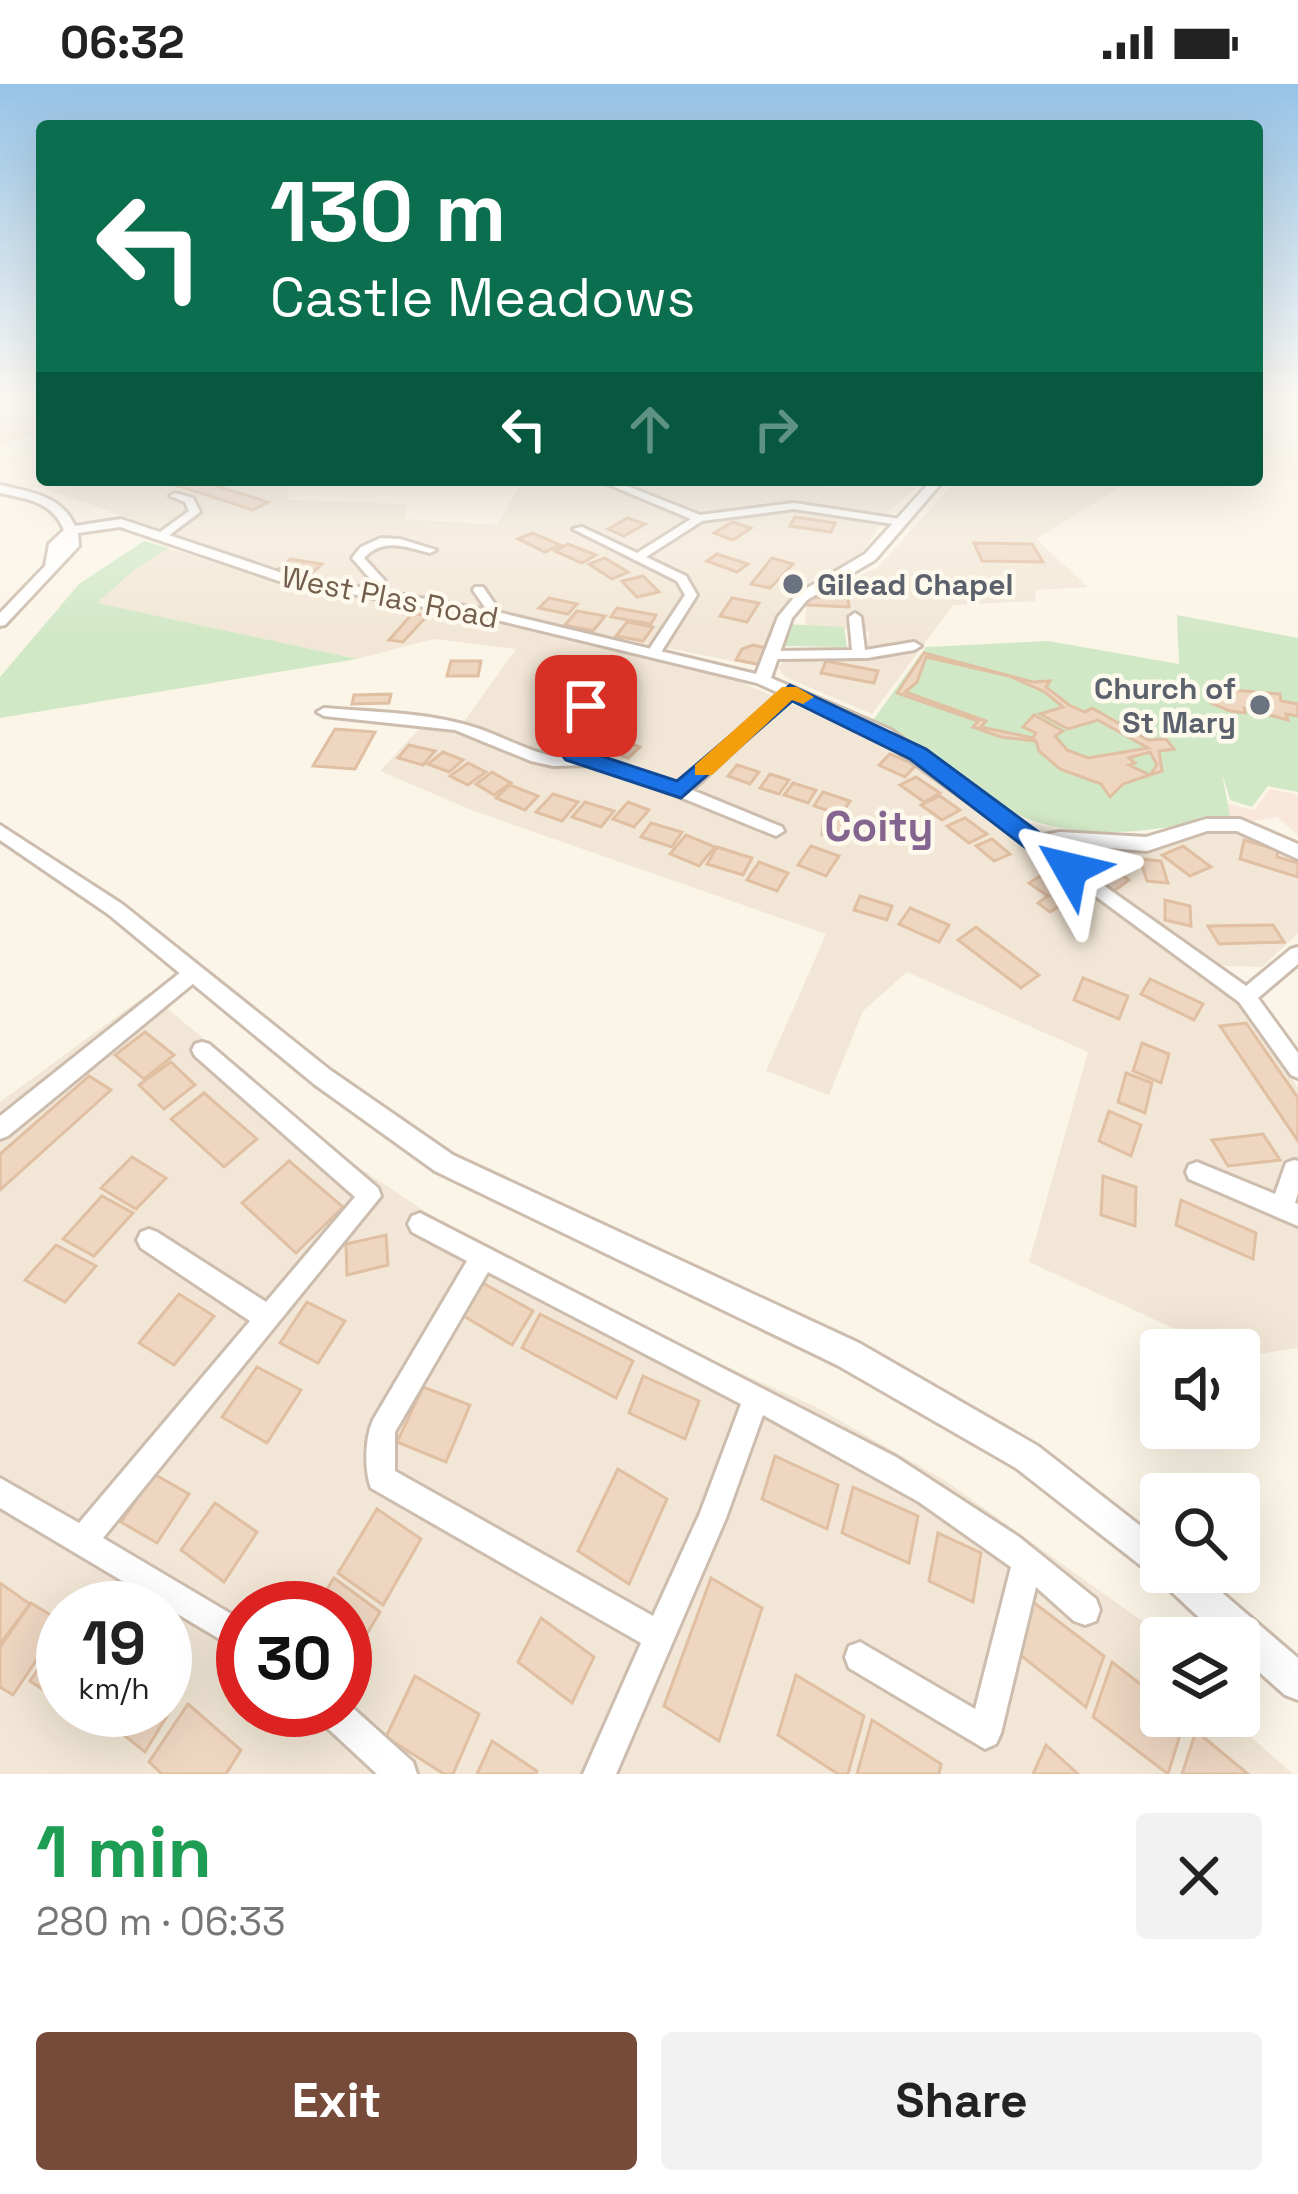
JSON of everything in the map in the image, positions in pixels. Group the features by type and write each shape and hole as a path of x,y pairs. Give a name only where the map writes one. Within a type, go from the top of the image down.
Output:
{"street":[{"path":"618,486 699,518"},
{"path":"762,680 785,617 802,596 857,566 933,486"},
{"path":"0,490 36,500 56,522 71,530 74,543 0,622"},
{"path":"160,537 195,512 189,500 175,496"},
{"path":"640,556 699,518 794,506 900,522"},
{"name":"West Plas Road","path":"71,530 86,534 131,528 279,577 497,616 762,680 918,754 1035,843"},
{"path":"577,530 682,579 691,595 652,654"},
{"path":"369,592 379,581 358,558 362,550 377,541 397,541 430,550"},
{"path":"479,590 497,616"},
{"path":"855,617 859,654"},
{"path":"774,655 859,654 914,646"},
{"path":"681,791 790,692"},
{"path":"586,706 561,741 589,760 762,814 776,831"},
{"path":"324,712 459,727 537,760 564,766 589,760"},
{"path":"1035,843 1060,838 1147,844 1206,825 1240,825 1298,852"},
{"path":"0,831 40,854 322,1077 444,1163 848,1354 1027,1457 1140,1546"},
{"path":"1035,843 1246,998 1298,1069"},
{"path":"1246,998 1298,955"},
{"path":"0,1129 194,973"},
{"path":"83,1540 370,1196 202,1050"},
{"path":"1198,1172 1290,1211 1294,1170"},
{"path":"420,1224 481,1260 882,1460 1028,1562 1084,1610"},
{"path":"149,1240 266,1317"},
{"path":"481,1260 382,1429 381,1478 659,1636"},
{"path":"599,1774 712,1518 756,1398"},
{"path":"0,1492 216,1621"},
{"path":"860,1657 986,1733 1028,1562"},
{"path":"1196,1593 1298,1682"},
{"path":"361,1737 401,1774"}],"shaded area":[{"path":"36,486 288,486 287,500 407,504 404,519 497,525 520,486 918,486 889,511 859,559 813,580 787,602 767,655 756,666 279,569"},
{"path":"952,486 1118,486 1036,539 1088,587 1036,590 1035,601 953,605 872,714 785,677 778,667 790,656 866,658 869,632 805,625 807,597 877,568"},
{"path":"169,548 291,586 545,631 723,675 904,751 1250,1014 1298,1088 1298,1348 1260,1354 1260,1329 1175,1329 1029,1262 1088,1052 907,972 863,1011 829,1095 766,1071 826,934 474,811 380,771 418,730 463,723 516,649 434,639 357,659 96,603"},
{"path":"1270,789 1298,795 1298,835 1277,817 1231,825 1228,804 1254,810"},
{"path":"1225,830 1280,847 1298,862 1298,933 1262,967 1224,966 1117,894 1068,853 1080,848 1145,853 1207,831"},
{"path":"149,993 348,1160 463,1237 600,1309 816,1407 946,1481 1140,1619 1140,1737 1251,1737 1293,1774 0,1774 0,1102"}],"green space":[{"path":"144,541 169,548 134,570 97,603 357,659 0,718 0,677 79,584"},
{"path":"1177,615 1298,638 1298,792 1268,786 1252,807 1230,800 1222,773 1230,816 1141,831 1081,831 1023,817 995,803 873,720 926,647 1048,641 1179,664"},
{"path":"782,624 844,627 847,647 784,646"}],"building":[{"path":"178,486 216,486 268,502 253,510"},
{"path":"795,517 835,523 831,532 790,526"},
{"path":"628,518 645,524 624,536 608,529"},
{"path":"733,522 751,528 733,540 714,533"},
{"path":"533,533 560,545 545,552 518,539"},
{"path":"974,543 1032,544 1043,562 982,561"},
{"path":"568,544 596,555 582,563 555,551"},
{"path":"717,554 748,564 737,572 707,561"},
{"path":"605,558 628,572 612,579 589,564"},
{"path":"772,558 793,564 770,588 751,584"},
{"path":"290,559 322,564 312,573 279,569"},
{"path":"643,576 659,592 637,597 622,581"},
{"path":"807,597 848,598 849,607 808,605"},
{"path":"549,598 577,604 568,614 539,608"},
{"path":"732,598 759,603 747,622 720,616"},
{"path":"617,608 656,615 651,624 611,617"},
{"path":"577,611 605,616 593,631 565,625"},
{"path":"413,613 427,616 403,642 389,640"},
{"path":"627,622 653,627 643,641 616,636"},
{"path":"767,648 762,665 736,660 742,649"},
{"path":"924,653 1033,682 1050,681 1046,687 1069,705 1085,712 1092,708 1148,740 1166,739 1174,749 1159,751 1162,771 1150,775 1123,784 1110,797 1101,784 1060,769 1039,751 1036,741 1001,737 973,727 978,721 897,693","holes":["926,657 1009,676 1045,692 1063,707 1040,714 1068,729 1098,720 1148,748 1088,758 1067,750 1055,736 1063,731 1034,715 1023,727 1036,733 1033,738 981,727 986,721 905,692 917,682","1150,752 1157,765 1150,775 1129,765 1135,763 1129,758"]},
{"path":"451,661 481,661 478,676 447,676"},
{"path":"826,661 878,671 874,683 821,673"},
{"name":"Church of St Mary","path":"1209,688 1280,694 1281,701 1298,704 1298,716 1286,714 1288,720 1244,708 1245,713 1230,711 1211,703"},
{"path":"391,694 389,703 352,704 354,695"},
{"path":"587,728 614,737 605,747 578,737"},
{"path":"335,729 375,732 355,769 313,766"},
{"path":"618,739 640,747 628,758 606,749"},
{"path":"409,745 435,751 423,765 398,758"},
{"path":"443,752 463,760 449,772 428,764"},
{"path":"890,754 916,765 905,777 879,765"},
{"path":"468,763 486,772 468,785 450,776"},
{"path":"737,765 759,772 750,784 728,776"},
{"path":"492,772 511,783 494,795 476,784"},
{"path":"770,774 789,780 779,794 760,788"},
{"path":"916,777 940,793 924,802 900,785"},
{"path":"793,783 816,790 808,803 784,795"},
{"path":"510,785 538,796 525,810 496,798"},
{"path":"823,792 850,801 841,815 814,806"},
{"path":"553,794 578,802 562,821 536,812"},
{"path":"940,796 960,810 942,820 921,805"},
{"path":"585,802 614,811 601,827 572,817"},
{"path":"628,802 649,810 634,827 613,819"},
{"path":"824,817 855,821 853,839 822,835"},
{"path":"965,818 987,834 969,843 947,826"},
{"path":"651,823 682,832 672,847 641,837"},
{"path":"686,835 715,847 699,866 670,854"},
{"path":"992,839 1010,854 994,861 976,846"},
{"path":"1244,840 1278,850 1277,857 1298,863 1298,877 1240,859"},
{"path":"811,846 839,856 826,876 798,865"},
{"path":"1183,846 1211,867 1190,876 1162,855"},
{"path":"717,847 752,858 743,875 707,864"},
{"path":"1140,859 1161,861 1168,883 1147,881"},
{"path":"759,862 788,873 777,891 747,880"},
{"path":"1107,864 1129,880 1114,891 1092,875"},
{"path":"1049,871 1088,899 1069,911 1061,905 1050,912 1038,903 1048,896 1029,883"},
{"path":"860,896 892,906 887,920 854,910"},
{"path":"1165,900 1190,906 1191,926 1165,920"},
{"path":"910,908 949,925 939,942 899,924"},
{"path":"1273,925 1284,942 1219,944 1208,926"},
{"path":"976,927 1039,975 1021,988 958,940"},
{"path":"1083,978 1128,996 1119,1019 1074,1000"},
{"path":"1150,979 1203,1004 1194,1020 1141,994"},
{"path":"1246,1023 1298,1098 1298,1141 1220,1026"},
{"path":"145,1032 174,1055 144,1079 115,1055"},
{"path":"1142,1043 1169,1054 1161,1083 1133,1071"},
{"path":"171,1062 195,1085 164,1109 139,1085"},
{"path":"1126,1073 1152,1083 1145,1113 1118,1102"},
{"path":"89,1076 111,1090 0,1190 0,1154"},
{"path":"204,1093 257,1139 224,1167 171,1119"},
{"path":"1109,1111 1141,1125 1131,1156 1099,1141"},
{"path":"1263,1134 1280,1160 1228,1166 1212,1140"},
{"path":"132,1157 166,1178 136,1209 101,1188"},
{"path":"289,1161 343,1207 296,1253 242,1203"},
{"path":"1103,1176 1136,1187 1135,1226 1101,1215"},
{"path":"102,1196 133,1213 94,1256 63,1239"},
{"path":"1181,1200 1256,1233 1253,1259 1176,1225"},
{"path":"386,1235 388,1265 347,1275 346,1244"},
{"path":"56,1245 96,1266 65,1302 25,1280"},
{"path":"483,1283 533,1311 512,1345 462,1315"},
{"path":"179,1294 214,1316 174,1365 139,1343"},
{"path":"307,1302 345,1321 318,1363 280,1343"},
{"path":"540,1314 633,1361 616,1398 522,1348"},
{"path":"257,1367 301,1390 267,1443 222,1417"},
{"path":"643,1376 699,1401 685,1439 629,1413"},
{"path":"423,1387 470,1405 446,1462 397,1442"},
{"path":"775,1456 838,1485 827,1529 762,1499"},
{"path":"618,1469 667,1499 629,1584 578,1551"},
{"path":"154,1474 189,1494 157,1543 121,1522"},
{"path":"853,1487 918,1516 909,1563 842,1533"},
{"path":"215,1503 257,1532 225,1581 181,1550"},
{"path":"377,1509 421,1539 383,1605 372,1597 372,1581 349,1581 338,1573"},
{"path":"938,1533 981,1553 973,1602 929,1581"},
{"path":"711,1578 762,1608 719,1741 664,1706"},
{"path":"0,1583 30,1604 0,1644"},
{"path":"1033,1602 1104,1656 1086,1707 1014,1650"},
{"path":"31,1603 36,1606 36,1661 13,1695 0,1687 0,1647"},
{"path":"541,1618 594,1657 572,1703 518,1662"},
{"path":"1112,1662 1140,1684 1140,1737 1179,1737 1168,1774 1093,1717"},
{"path":"796,1675 864,1716 848,1774 838,1774 778,1735"},
{"path":"415,1676 479,1714 453,1774 444,1774 386,1737"},
{"path":"192,1707 216,1728 216,1737 226,1737 241,1750 226,1774 162,1774 149,1762 166,1737 192,1737"},
{"path":"872,1720 941,1764 939,1774 857,1774"},
{"path":"126,1737 154,1737 145,1752"},
{"path":"1194,1737 1203,1737 1248,1774 1182,1774"},
{"path":"492,1741 537,1771 536,1774 477,1774"},
{"path":"1046,1745 1078,1774 1033,1774"}],"slow traffic":[{"path":"704,770 790,692 803,697"}],"place":[{"name":"Gilead Chapel","path":"793,584"},
{"name":"Church of St Mary","path":"1260,705"}],"district":[{"name":"Coity","path":"879,826"}],"route":[{"path":"586,706 561,741 574,755 681,791 790,692 885,734 918,754 1070,869"}]}
